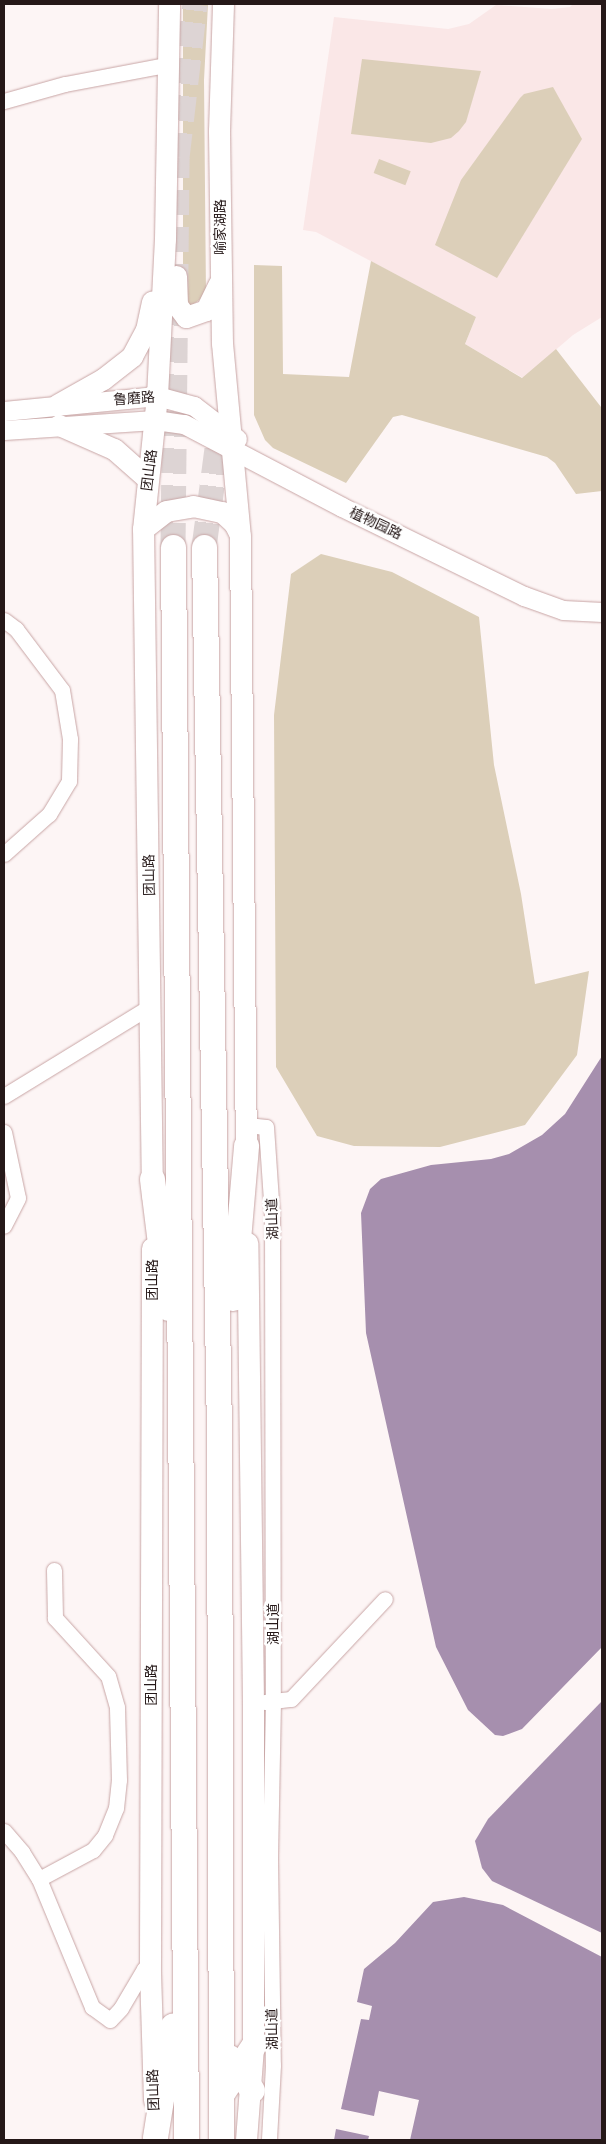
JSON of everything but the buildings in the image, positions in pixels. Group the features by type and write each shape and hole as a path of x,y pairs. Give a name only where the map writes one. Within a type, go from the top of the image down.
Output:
{"highway":[{"name":"团山路","path":"173,547 183,1425 183,1964 186,2140"},
{"path":"204,547 218,1432 221,2140"},
{"path":"218,1432 232,1417 233,1268 247,1135"},
{"path":"152,1179 183,1425"},
{"path":"155,2139 183,1964"},
{"path":"222,2092 253,2046"},
{"path":"222,2049 252,2090"}],"main road":[{"path":"155,420 165,239 166,65 169,4"},
{"name":"喻家湖路","path":"223,4 219,131 222,343 231,441"},
{"path":"165,239 175,251 177,305 182,314 193,317 206,310 216,295 221,275"},
{"path":"148,479 114,449 58,415 124,365 141,344 151,306 154,251 165,239"},
{"name":"团山路","path":"155,420 143,530 152,1006 150,1972 155,2139"},
{"path":"231,441 240,536 247,1135 263,1702 252,2090 246,2140"},
{"path":"143,530 166,511 193,506 222,512 234,523 240,536"}],"street":[{"path":"4,101 104,75 166,65"},
{"name":"鲁磨路","path":"4,430 58,415 157,396 194,406 231,441"},
{"name":"鲁磨路","path":"4,411 155,420"},
{"name":"植物园路","path":"155,420 184,424 231,441 269,469 524,596 563,610 602,612"},
{"path":"4,620 16,629 62,690 70,738 69,781 49,814 4,854"},
{"path":"4,1096 152,1006"},
{"path":"4,1132 18,1198 4,1226"},
{"path":"39,1880 97,1845 105,1835 116,1808 119,1780 117,1707 108,1676 55,1618 54,1570"},
{"path":"263,1702 291,1699 385,1599"},
{"name":"湖山道","path":"263,1702 270,1858 273,2065 269,2140"},
{"path":"4,1832 22,1852 39,1880 92,2007 110,2020 121,2008 144,1969 150,1972"}],"shaded area":[{"path":"183,4 208,4 204,80 206,295 191,306 183,300"},
{"path":"573,4 602,4 602,317 573,335 523,378 465,344 476,317 316,232 303,230 334,17 448,29 469,24 496,5 552,9 570,7"},
{"path":"362,59 481,71 466,122 451,138 431,143 351,134"},
{"path":"553,87 582,139 497,278 435,245 461,180 520,98 524,94"},
{"path":"379,159 411,171 405,185 374,173"},
{"path":"371,261 476,317 465,344 522,378 556,349 601,407 602,491 576,494 555,463 547,457 402,415 393,417 346,483 273,448 265,440 254,415 254,265 282,266 283,374 349,377"},
{"path":"321,554 392,572 479,617 494,765 521,894 535,984 589,971 577,1055 525,1125 440,1147 354,1146 317,1136 276,1067 274,715 291,574"},
{"path":"602,1056 602,1647 522,1729 503,1736 495,1735 468,1710 436,1647 366,1333 361,1213 370,1189 381,1179 431,1165 491,1159 509,1154 542,1135 565,1114"},
{"path":"602,1701 602,1933 492,1881 482,1868 475,1841 488,1819"},
{"path":"464,1897 503,1905 602,1957 602,2140 410,2140 419,2100 379,2091 374,2116 341,2109 361,2019 369,2020 372,2006 357,2002 364,1969 395,1943 433,1902"},
{"path":"336,2129 369,2136 368,2140 334,2140"}],"tunnel":[{"path":"173,547 177,157 195,4"},
{"path":"204,547 221,418"}]}
